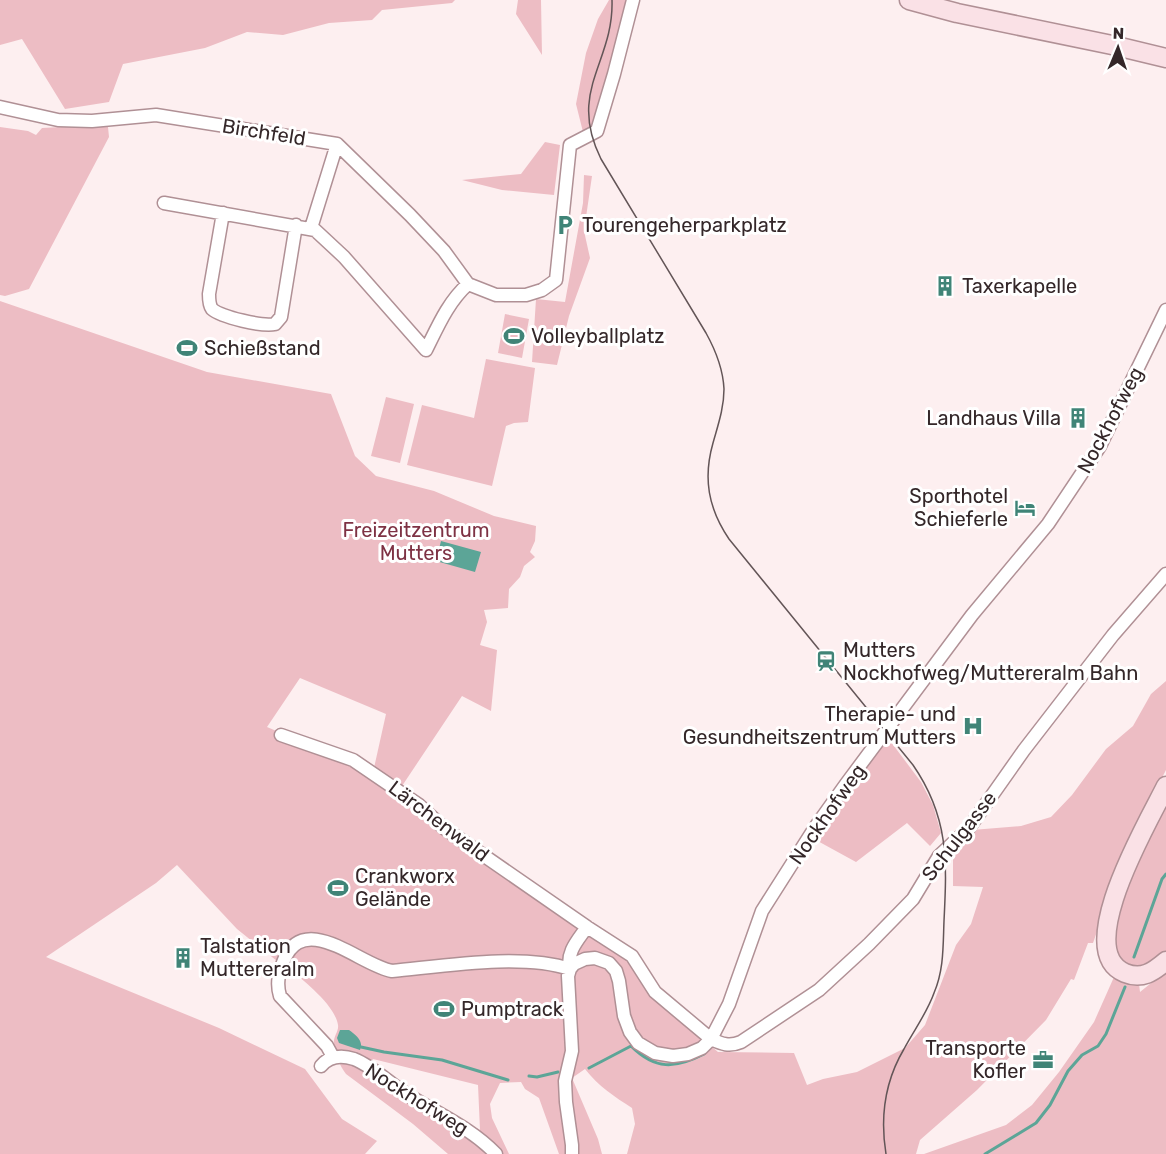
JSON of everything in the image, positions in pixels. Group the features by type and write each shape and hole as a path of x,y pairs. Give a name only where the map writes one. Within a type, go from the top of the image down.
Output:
{"main road":[{"path":"909,0 957,13 1166,58"},
{"path":"1166,786 1112,900 1105,940 1110,961 1115,967 1130,974 1147,975 1166,961"}],"street":[{"path":"311,228 337,144 410,215 444,252 468,284 495,295 526,295 542,290 556,280 570,145 597,131 633,0"},
{"name":"Birchfeld","path":"0,107 58,120 92,121 156,115 337,144"},
{"path":"164,203 311,228 323,236 344,257 426,350 444,313 468,284"},
{"path":"223,213 209,294 210,304 220,313 261,325 275,324 281,317 296,225"},
{"name":"Nockhofweg","path":"711,1039 729,1004 762,911 816,826 840,793 972,615 1048,524 1100,446 1166,310"},
{"name":"Schulgasse","path":"711,1039 726,1045 741,1042 819,990 869,944 913,899 939,856 969,828 1024,750 1113,635 1166,574"},
{"name":"Lärchenwald","path":"280,735 353,760 419,805 444,828 632,956 655,992 711,1039"},
{"path":"572,1154 565,1081 572,1051 568,961 572,950 587,927"},
{"path":"321,1066 325,1060 333,1057 327,1046 280,996 278,981 288,952 297,944 312,939 331,943 378,967 392,970 515,962 554,964 570,969"},
{"path":"570,969 579,961 590,957 600,959 613,968 619,981 628,1028 638,1043 648,1050 661,1055 680,1055 702,1048 711,1039"},
{"name":"Nockhofweg","path":"333,1057 343,1056 354,1059 368,1067 408,1095 474,1134 496,1154"}],"green space":[{"path":"0,0 455,0 452,3 382,10 372,20 329,23 283,35 247,32 205,48 123,64 109,102 65,109 22,39 0,45"},
{"path":"518,0 541,0 542,55 516,14"},
{"path":"609,0 625,0 627,6 596,122 583,132 576,104 586,53 598,19"},
{"path":"100,125 108,127 109,137 29,289 5,296 0,295 0,127 28,131 36,135 42,128"},
{"path":"545,142 560,145 554,195 502,190 462,180 521,174"},
{"path":"584,175 592,176 584,231 590,258 569,316 557,365 532,362 536,299 565,302 583,203"},
{"name":"Freizeitzentrum Mutters","path":"0,301 207,372 331,394 355,456 376,476 434,491 494,516 536,526 535,541 530,552 535,557 524,566 520,577 509,589 508,608 484,610 487,622 480,645 497,650 491,711 462,696 402,786 374,768 386,714 300,678 267,727 352,763 577,922 626,960 650,994 718,1052 794,1053 807,1085 857,1072 905,1048 925,1025 956,945 971,924 983,887 953,886 953,848 972,830 1021,826 1051,817 1072,795 1106,749 1133,726 1151,694 1166,681 1166,770 1125,849 1104,899 1100,923 1093,943 1088,943 1074,980 1071,979 1046,1020 977,1090 920,1140 916,1154 627,1154 635,1124 632,1108 601,1086 585,1069 572,1078 602,1154 559,1154 539,1098 525,1089 521,1082 500,1083 490,1104 492,1118 509,1154 448,1154 413,1124 346,1074 334,1047 338,1030 336,1017 325,1001 288,968 286,975 277,961 237,929 177,865 156,883 46,957 219,1028 305,1069 342,1119 377,1141 365,1154 0,1154","holes":["373,1059 478,1085 480,1130 406,1088 371,1062"]},
{"name":"Volleyballplatz","path":"505,314 529,319 522,358 498,353"},
{"path":"486,359 535,368 528,422 506,426 492,486 407,465 422,405 474,418"},
{"path":"386,397 414,404 400,463 371,456"},
{"path":"888,738 921,782 933,805 941,833 930,846 907,823 856,862 814,839"},
{"path":"1166,806 1166,952 1143,965 1125,966 1116,955 1114,940 1116,922 1130,880"},
{"path":"1166,971 1166,1154 924,1154 1006,1125 1032,1105 1059,1072 1094,1022 1114,977 1123,983 1139,984 1140,992"}],"shaded area":[{"path":"441,541 481,552 475,572 436,561"},
{"path":"340,1030 349,1030 357,1036 361,1044 360,1050 339,1043 337,1038"}],"waterway":[{"path":"1134,957 1162,879 1166,874"},
{"path":"985,1154 1036,1123 1050,1105 1068,1071 1082,1055 1098,1046 1106,1034 1125,987"},
{"path":"589,1068 631,1046 648,1059 666,1065 684,1062 704,1054"},
{"path":"361,1047 442,1060 508,1080"},
{"path":"529,1076 537,1077 558,1072"}],"tram line":[{"path":"612,0 611,22 590,95 589,114 592,135 601,159 706,333 718,360 724,396 708,468 709,492 716,516 729,539 913,765 925,784 939,821 945,859 941,967 931,1000 898,1061 888,1087 884,1113 886,1154"}],"place":[{"name":"Tourengeherparkplatz","path":"565,225"},
{"name":"Taxerkapelle","path":"945,286"},
{"name":"Volleyballplatz","path":"514,336"},
{"name":"Schießstand","path":"187,348"},
{"name":"Landhaus Villa","path":"1078,418"},
{"name":"Sporthotel Schieferle","path":"1025,508"},
{"name":"Mutters Nockhofweg/Muttereralm Bahn","path":"826,661"},
{"name":"Therapie- und Gesundheitszentrum Mutters","path":"973,726"},
{"name":"Crankworx Gelände","path":"338,888"},
{"name":"Talstation Muttereralm","path":"183,958"},
{"name":"Pumptrack","path":"444,1009"},
{"name":"Transporte Kofler","path":"1043,1060"}]}
